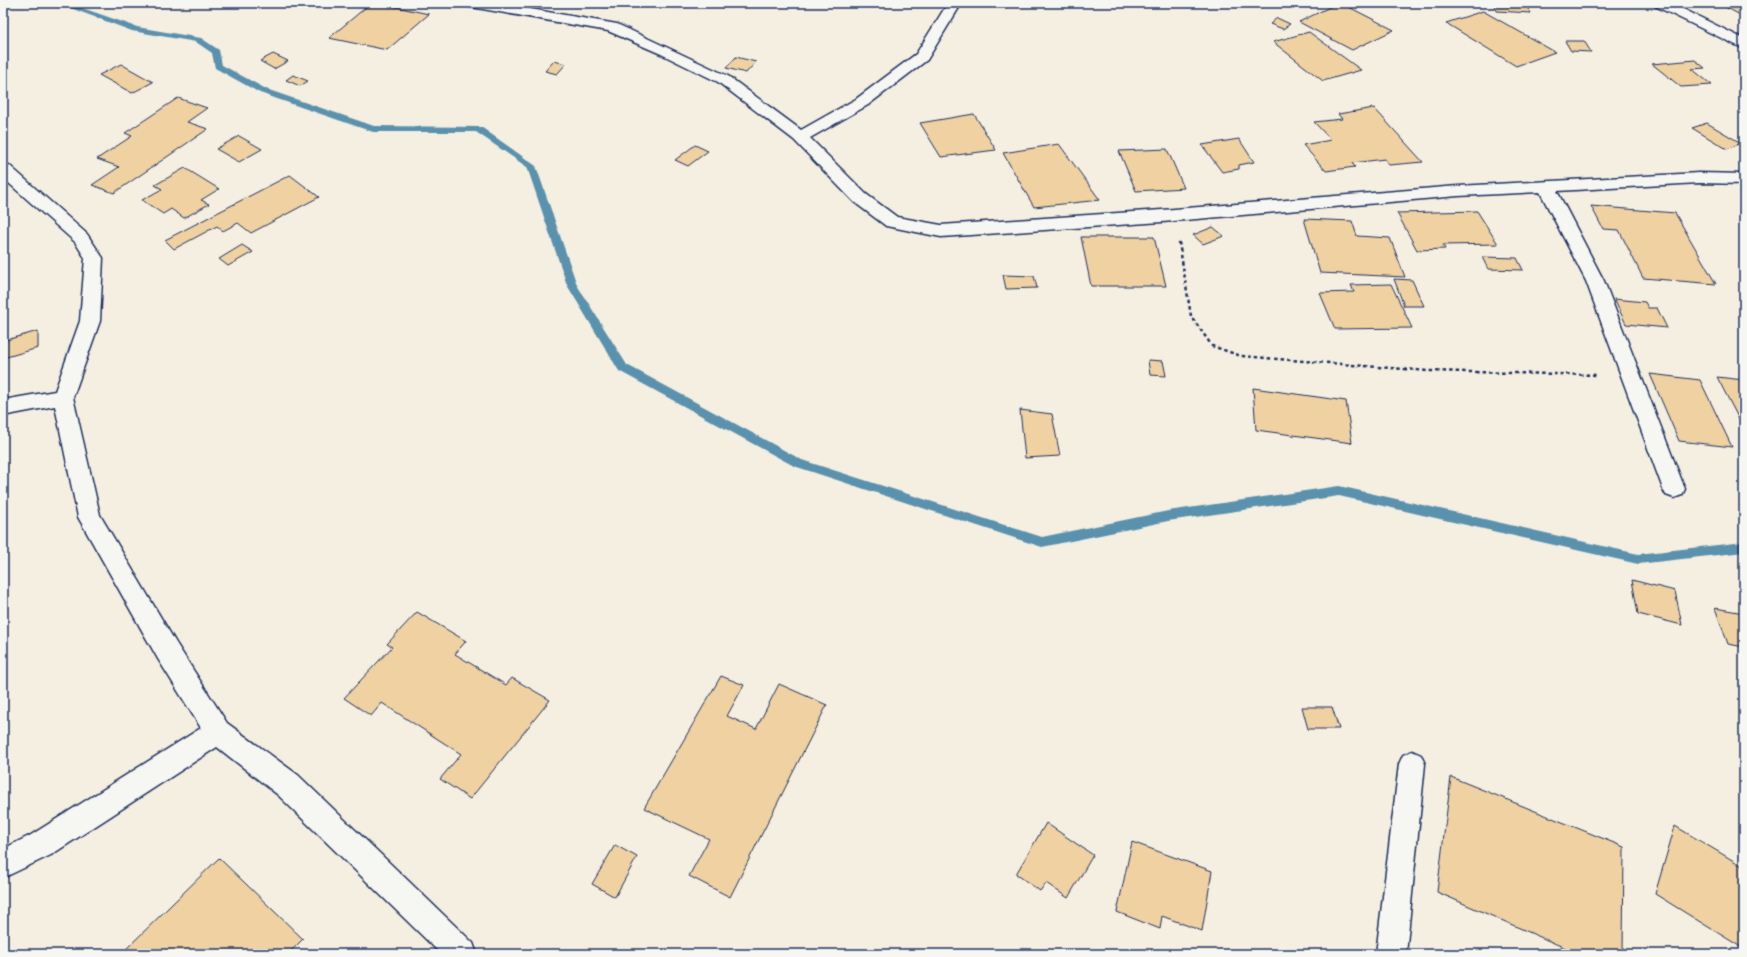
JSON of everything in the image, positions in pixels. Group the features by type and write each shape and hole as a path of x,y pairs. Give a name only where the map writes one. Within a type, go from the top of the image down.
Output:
{"street":[{"path":"471,3 612,28 666,51 723,79 800,137 860,198 892,222 941,231 1458,191 1699,178 1744,179"},
{"path":"800,137 862,102 922,57 953,6 953,3"},
{"path":"1660,3 1744,45"},
{"path":"3,169 81,238 94,258 90,321 63,397 89,517 167,650 218,732 288,785 462,954"},
{"path":"1546,187 1595,281 1674,489"},
{"path":"3,408 63,397"},
{"path":"3,864 41,845 218,732"},
{"path":"1391,954 1412,764"}],"path":[{"path":"1174,214 1192,316 1212,346 1241,356 1428,371 1630,375"}],"building":[{"path":"371,3 429,14 387,50 329,38"},
{"path":"593,3 615,3 610,8 591,5"},
{"path":"663,3 682,3 676,8 661,5"},
{"path":"1338,3 1341,3 1394,30 1352,50 1299,22"},
{"path":"1493,3 1525,4 1531,13 1497,11"},
{"path":"1744,3 1744,14 1740,15 1720,4"},
{"path":"1483,11 1555,52 1516,66 1446,23"},
{"path":"1277,18 1290,24 1283,29 1270,24"},
{"path":"1309,32 1361,70 1323,81 1273,42"},
{"path":"1565,41 1584,41 1591,52 1571,51"},
{"path":"273,54 288,61 274,69 260,61"},
{"path":"736,57 756,62 746,73 726,68"},
{"path":"1695,60 1705,68 1692,69 1712,85 1681,87 1652,64"},
{"path":"554,61 566,64 557,74 545,71"},
{"path":"121,64 153,82 132,93 99,75"},
{"path":"293,75 308,81 300,86 286,80"},
{"path":"178,98 207,108 187,122 208,129 114,193 92,185 119,167 97,159 132,136 125,133"},
{"path":"1374,108 1423,162 1389,165 1385,159 1352,163 1355,167 1326,171 1303,145 1331,140 1314,122 1342,119 1338,114"},
{"path":"974,114 996,150 941,157 920,123"},
{"path":"1707,123 1741,143 1727,149 1692,128"},
{"path":"239,136 262,149 239,162 216,149"},
{"path":"1239,139 1254,162 1239,165 1239,169 1222,172 1202,145"},
{"path":"1059,144 1100,200 1034,207 1003,153"},
{"path":"695,145 708,151 688,166 675,160"},
{"path":"1167,149 1184,188 1136,191 1119,151"},
{"path":"185,168 219,189 201,200 209,204 184,218 171,209 163,214 142,200 162,189 155,185"},
{"path":"290,175 319,197 251,233 238,223 223,231 217,226 174,249 165,240"},
{"path":"1591,206 1675,213 1716,284 1643,278 1619,230 1603,229"},
{"path":"1477,211 1498,244 1443,245 1445,249 1417,250 1397,213"},
{"path":"1304,219 1352,221 1357,236 1390,238 1405,277 1320,273"},
{"path":"1213,227 1224,236 1203,244 1193,235"},
{"path":"1081,237 1154,237 1166,286 1091,286"},
{"path":"242,245 253,252 228,266 219,259"},
{"path":"1482,257 1517,258 1523,270 1488,269"},
{"path":"1003,275 1034,276 1037,288 1006,289"},
{"path":"1394,279 1412,280 1424,306 1404,306"},
{"path":"1391,284 1412,328 1335,329 1320,293 1354,292 1351,285"},
{"path":"1614,299 1645,302 1648,308 1657,308 1667,328 1626,324"},
{"path":"38,331 38,348 3,358 3,341"},
{"path":"1148,360 1163,361 1166,376 1150,375"},
{"path":"1650,374 1700,380 1732,447 1679,441"},
{"path":"1717,377 1744,380 1744,429"},
{"path":"1253,388 1346,401 1352,443 1256,430"},
{"path":"1020,410 1052,414 1060,456 1025,458"},
{"path":"1632,580 1675,591 1682,625 1638,614"},
{"path":"1715,608 1744,613 1744,647 1728,644"},
{"path":"417,612 466,641 455,654 506,685 512,678 550,700 470,799 440,779 461,754 382,703 371,716 344,698 392,647 387,644"},
{"path":"721,676 744,685 727,716 756,729 779,684 827,705 730,897 689,876 709,839 644,808"},
{"path":"1302,707 1332,707 1339,729 1308,729"},
{"path":"1451,777 1624,847 1623,954 1579,954 1437,892"},
{"path":"1046,823 1093,855 1068,898 1046,883 1040,891 1016,874"},
{"path":"1675,826 1744,867 1744,949 1655,894"},
{"path":"1132,842 1212,871 1202,931 1162,916 1160,929 1117,912"},
{"path":"615,845 637,857 615,897 592,884"},
{"path":"219,858 303,939 288,954 121,954"}],"waterway":[{"path":"61,3 135,29 198,40 216,52 218,66 263,91 373,129 478,129 531,166 572,285 623,368 798,463 1042,542 1168,516 1339,491 1638,559 1744,547"}]}
